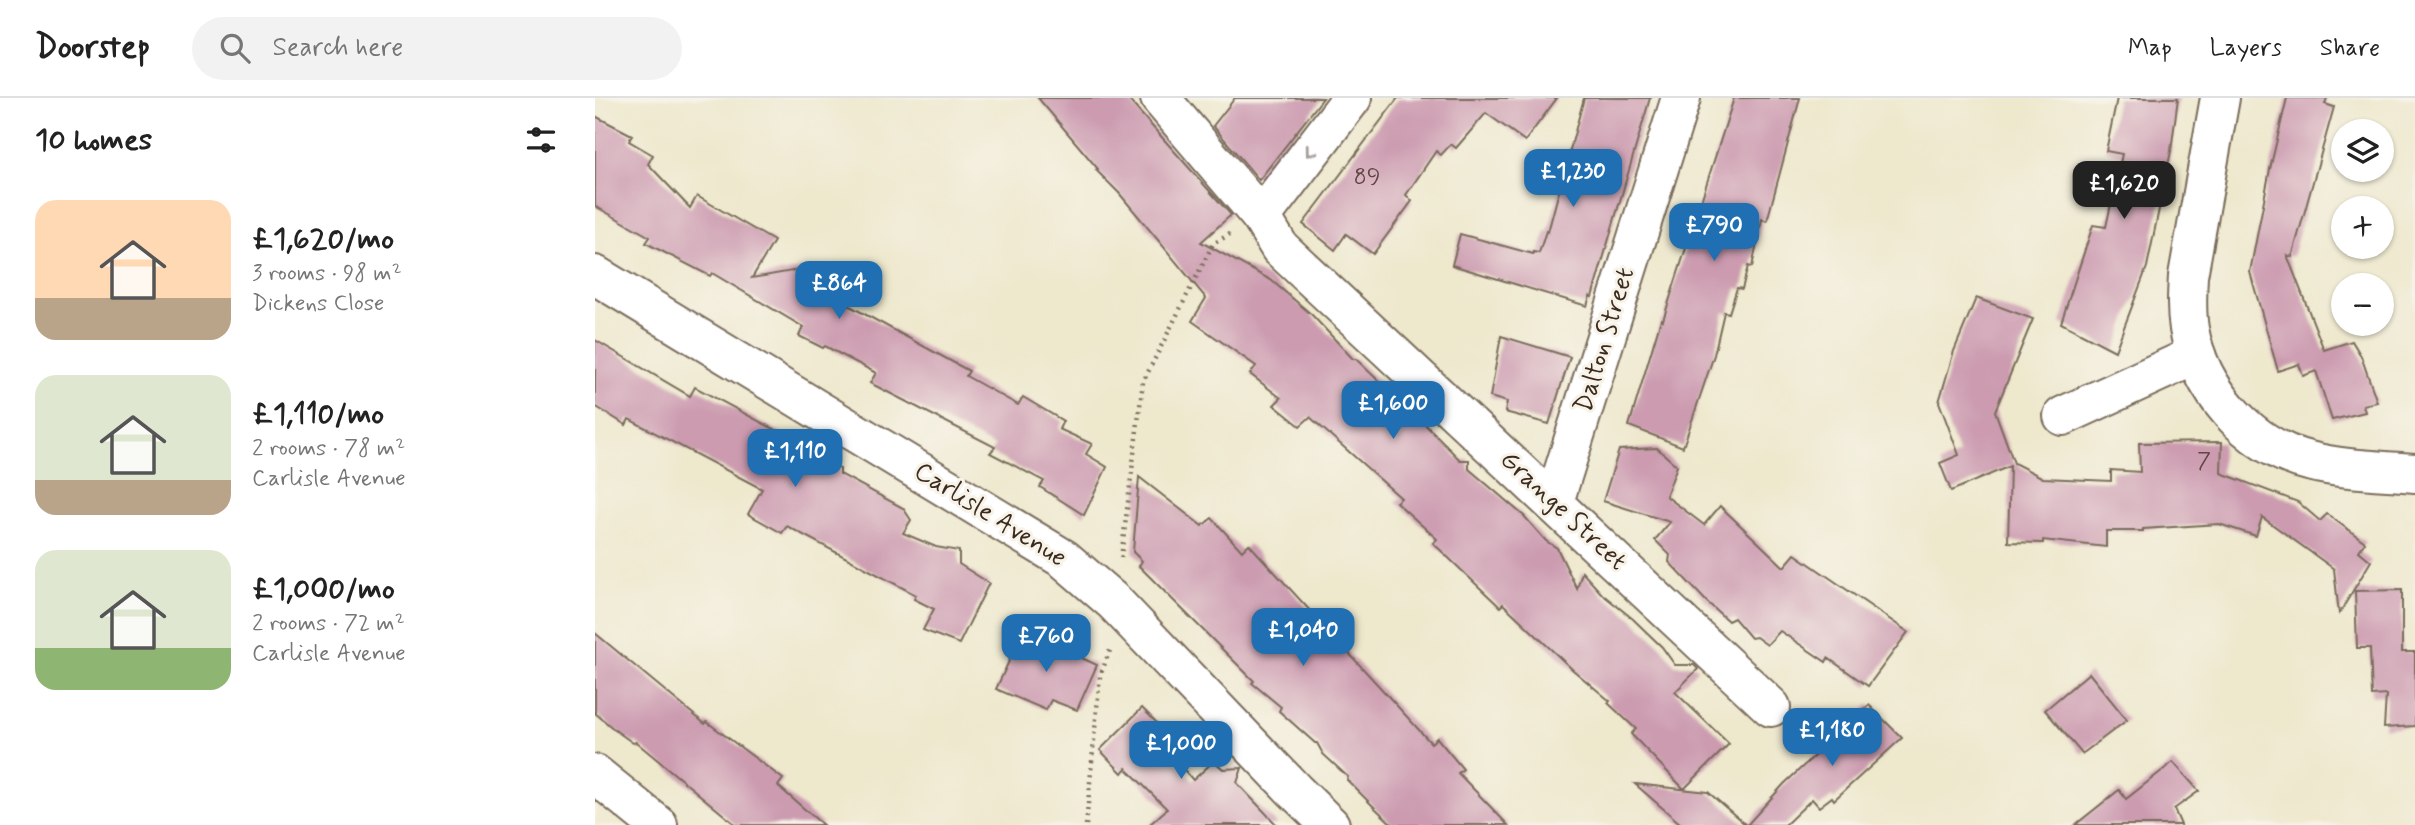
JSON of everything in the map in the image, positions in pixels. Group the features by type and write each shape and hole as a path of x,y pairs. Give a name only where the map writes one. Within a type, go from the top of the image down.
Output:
{"street":[{"name":"Grange Street","path":"1160,98 1261,217 1280,248 1771,707"},
{"path":"1261,217 1352,98"},
{"name":"Dalton Street","path":"1554,502 1681,98"},
{"path":"2220,98 2188,276 2187,316 2196,355 2217,397 2254,434 2305,461 2334,467 2415,473"},
{"name":"Carlisle Avenue","path":"595,275 1064,559 1114,602 1330,825"},
{"path":"2063,416 2196,355"},
{"path":"595,774 658,825"}],"path":[{"path":"1086,825 1100,676 1112,644 1114,602 1143,382 1213,244 1261,217"}],"building":[{"path":"1038,98 1127,98 1231,215 1201,242 1271,280 1312,315 1353,359 1415,414 1460,460 1469,460 1469,469 1524,516 1546,541 1557,548 1577,589 1582,572 1602,594 1662,647 1675,665 1694,665 1698,669 1675,692 1729,744 1684,789 1631,734 1636,729 1608,703 1610,701 1503,604 1500,607 1433,543 1437,539 1396,502 1401,498 1310,417 1300,426 1274,405 1281,398 1250,374 1256,366 1192,321 1206,298"},
{"path":"1235,98 1323,98 1259,180 1213,126"},
{"path":"1398,98 1557,98 1525,141 1486,113 1456,148 1451,144 1441,155 1436,151 1406,195 1412,201 1373,254 1346,234 1335,250 1303,224"},
{"path":"1584,98 1650,98 1592,297 1590,296 1587,306 1452,265 1460,234 1533,254 1539,253 1546,231 1548,232"},
{"path":"1734,98 1800,98 1767,221 1762,219 1752,267 1748,266 1742,289 1737,288 1729,313 1724,312 1714,355 1683,447 1629,426 1661,319 1663,320"},
{"path":"2117,98 2178,98 2171,151 2147,267 2115,351 2061,323 2093,225 2106,227 2122,154 2106,151"},
{"path":"2287,98 2327,98 2325,104 2334,107 2292,257 2287,255 2324,350 2352,341 2361,356 2377,402 2363,405 2365,412 2332,420 2316,371 2303,376 2299,364 2278,371 2250,272"},
{"path":"595,116 632,135 629,141 653,155 648,164 690,208 697,196 774,241 752,278 809,268 855,293 848,305 969,371 966,376 1018,405 1023,397 1063,421 1059,429 1092,444 1086,454 1107,467 1084,515 1040,487 1044,481 990,453 995,447 870,383 876,373 825,346 823,348 799,336 803,327 712,273 710,276 646,243 650,237 595,206"},
{"path":"1976,298 2033,319 1995,411 2014,463 2043,478 2111,481 2111,470 2140,472 2139,443 2222,442 2221,473 2298,502 2320,521 2327,514 2365,542 2359,551 2371,561 2339,614 2334,569 2262,517 2256,536 2219,524 2143,531 2106,531 2106,547 2043,540 2043,543 2008,542 2010,466 1951,491 1940,463 1959,455 1939,402 1954,351"},
{"path":"1501,336 1570,357 1549,424 1505,412 1507,402 1490,397"},
{"path":"595,340 690,396 695,387 815,451 814,453 840,469 840,474 903,508 911,520 903,533 936,547 959,551 959,564 989,583 959,644 923,630 934,609 914,599 916,595 787,526 782,533 748,514 762,489 629,419 626,425 595,406"},
{"path":"1657,448 1677,466 1666,496 1704,525 1720,506 1784,567 1795,554 1908,632 1868,686 1828,658 1826,662 1780,631 1767,645 1756,637 1751,638 1734,618 1728,621 1707,602 1669,562 1670,555 1655,540 1670,522 1603,501 1619,450"},
{"path":"1139,477 1202,526 1212,518 1242,551 1249,544 1431,743 1437,738 1463,769 1458,773 1508,825 1393,825 1376,809 1323,754 1317,743 1279,711 1281,707 1252,683 1254,681 1139,566 1142,561 1133,552"},
{"path":"2402,590 2402,652 2415,652 2415,726 2384,728 2386,695 2372,696 2370,648 2357,648 2355,591"},
{"path":"1023,631 1097,665 1077,710 1051,700 1046,710 996,689"},
{"path":"595,633 705,724 707,722 783,779 778,786 823,825 736,825 636,742 633,743 615,730 595,713"},
{"path":"2089,673 2127,720 2082,754 2045,710"},
{"path":"1869,705 1902,738 1834,800 1832,797 1819,807 1812,799 1785,825 1747,825 1784,784"},
{"path":"1142,708 1166,732 1158,740 1193,780 1214,761 1223,769 1242,768 1237,783 1277,825 1149,825 1167,809 1126,768 1122,773 1100,750"},
{"path":"2173,762 2199,791 2174,809 2181,825 2075,825 2119,790 2126,799"},
{"path":"1635,784 1708,792 1746,825 1682,825"}]}
